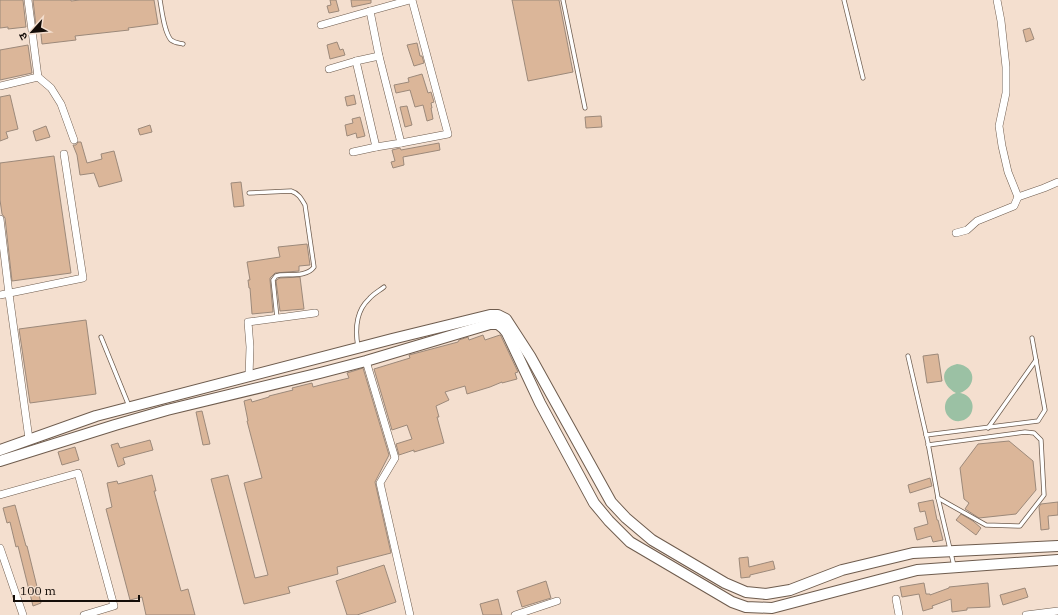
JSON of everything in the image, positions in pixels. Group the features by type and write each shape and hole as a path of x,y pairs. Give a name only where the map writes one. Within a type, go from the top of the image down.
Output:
{"street":[{"path":"28,0 38,77 51,88 61,104 74,140"},
{"path":"321,25 411,0 448,134 353,152"},
{"path":"956,233 967,230 978,221 1014,206 1018,197 1008,172 999,126 1006,93 1006,67 997,0"},
{"path":"370,11 379,56 401,143"},
{"path":"329,69 379,56"},
{"path":"356,61 376,147"},
{"path":"0,86 38,77"},
{"path":"0,295 83,278 64,154"},
{"path":"1018,197 1058,182"},
{"path":"0,219 29,439"},
{"path":"249,376 250,347 248,322 315,313"},
{"path":"0,450 96,416 129,407 490,315 498,315 506,319 530,356 611,502 626,518 652,540 725,583 746,592 766,594 790,590 842,570 913,553 1058,546"},
{"path":"0,461 100,429 167,410 320,373 366,361 470,329 498,324 507,333 540,403 594,503 609,521 630,542 732,602 746,607 772,608 917,570 1058,560"},
{"path":"317,359 320,373"},
{"path":"366,361 395,458 380,483 410,615"},
{"path":"0,495 72,476 78,473 114,606 84,615"},
{"path":"0,548 23,615"},
{"path":"896,599 899,615"},
{"path":"515,615 557,601"},
{"path":"1026,615 1058,611"}],"lane":[{"path":"160,0 167,33 176,43 183,44"},
{"path":"563,0 585,108"},
{"path":"844,0 863,78"},
{"path":"249,193 291,191 296,193 301,198 305,205 314,267 311,271 306,273 280,275 276,276 273,280 277,318"},
{"path":"358,348 357,326 359,315 369,299 384,287"},
{"path":"101,337 129,407"},
{"path":"926,435 1038,421 1045,410 1032,338"},
{"path":"908,356 926,435 938,498 955,567"},
{"path":"988,428 1036,360"},
{"path":"928,445 1025,432 1034,433 1041,440 1044,495 1020,526 986,525 938,498"}],"green space":[{"path":"957,364 964,366 971,372 972,382 970,386 960,393 966,395 973,405 972,412 969,416 964,420 958,421 952,420 946,412 946,401 950,396 956,393 947,386 944,377 947,369"}],"building":[{"path":"0,0 23,0 26,27 8,29 8,27 0,28"},
{"path":"33,0 154,0 158,24 128,28 129,30 75,36 76,40 42,44 40,25 36,26"},
{"path":"330,0 336,0 339,11 329,13 327,6 331,5"},
{"path":"351,0 371,0 371,3 352,7"},
{"path":"512,0 559,0 573,72 528,81"},
{"path":"1030,28 1034,39 1026,42 1023,30"},
{"path":"337,42 340,50 343,49 345,55 330,59 327,45"},
{"path":"417,43 420,56 422,56 424,63 414,66 407,45"},
{"path":"28,45 32,73 0,80 0,50"},
{"path":"422,74 428,93 431,92 434,102 431,103 433,119 427,121 423,105 415,107 410,90 396,93 394,85 409,82 408,78"},
{"path":"10,95 18,129 6,132 8,138 0,141 0,97"},
{"path":"354,95 356,104 347,106 345,97"},
{"path":"407,106 412,125 405,127 400,107"},
{"path":"601,116 602,127 586,128 585,117"},
{"path":"360,117 365,136 357,138 356,133 347,136 345,125 353,123 352,119"},
{"path":"150,125 152,132 140,135 138,129"},
{"path":"46,126 50,137 36,141 33,131"},
{"path":"78,142 81,142 87,163 102,159 101,154 114,151 122,181 99,187 94,173 80,175 77,155 73,145 76,145"},
{"path":"439,143 440,150 403,157 404,165 393,168 391,162 395,161 392,150 400,148 401,150"},
{"path":"54,156 71,273 12,281 5,218 2,214 0,200 0,163"},
{"path":"241,182 244,206 234,207 231,183"},
{"path":"307,244 310,265 299,266 299,271 275,273 270,278 273,312 252,314 248,280 250,280 247,262 280,257 278,247"},
{"path":"300,277 304,309 280,311 276,281 280,278"},
{"path":"86,320 96,394 30,403 19,329"},
{"path":"483,335 485,340 500,335 501,336 518,372 515,373 517,379 502,382 467,394 465,386 445,392 449,400 436,406 439,417 437,417 444,443 399,455 396,444 412,439 407,425 392,430 374,369 410,358 409,355 458,342 459,340 468,337 469,340"},
{"path":"938,354 942,381 927,383 923,356"},
{"path":"363,368 389,455 375,482 391,553 337,567 338,574 288,587 290,593 244,604 211,479 228,475 255,578 268,575 244,483 262,478 247,421 244,401 251,399 252,402 293,390 292,388 312,383 313,387 349,378 347,373"},
{"path":"202,411 210,444 203,445 196,412"},
{"path":"150,440 153,450 123,458 125,464 118,467 111,445 118,443 120,448"},
{"path":"1009,441 1033,461 1036,490 1016,514 979,518 965,509 969,503 964,499 960,468 978,444"},
{"path":"75,447 79,460 62,465 58,452"},
{"path":"152,475 156,491 154,491 181,591 188,589 195,615 146,615 142,597 130,600 106,509 112,507 107,483 117,481 118,484"},
{"path":"930,478 932,486 910,493 908,485"},
{"path":"933,500 943,540 933,542 931,536 917,540 914,528 928,524 925,511 920,512 918,503"},
{"path":"1058,502 1058,515 1048,516 1049,529 1041,530 1039,507 1041,504"},
{"path":"15,505 41,603 33,606 18,546 16,547 10,522 7,523 3,508"},
{"path":"961,514 981,528 976,535 956,520"},
{"path":"748,557 749,567 773,561 775,569 750,575 750,577 741,578 739,558"},
{"path":"384,565 396,602 357,615 347,615 336,581"},
{"path":"546,581 551,598 522,607 517,591"},
{"path":"924,583 926,594 930,595 949,587 988,583 990,607 967,608 967,610 952,612 951,599 923,611 919,594 902,597 900,587"},
{"path":"1025,588 1028,597 1003,605 1000,595"},
{"path":"498,599 502,615 483,615 480,604"}]}
